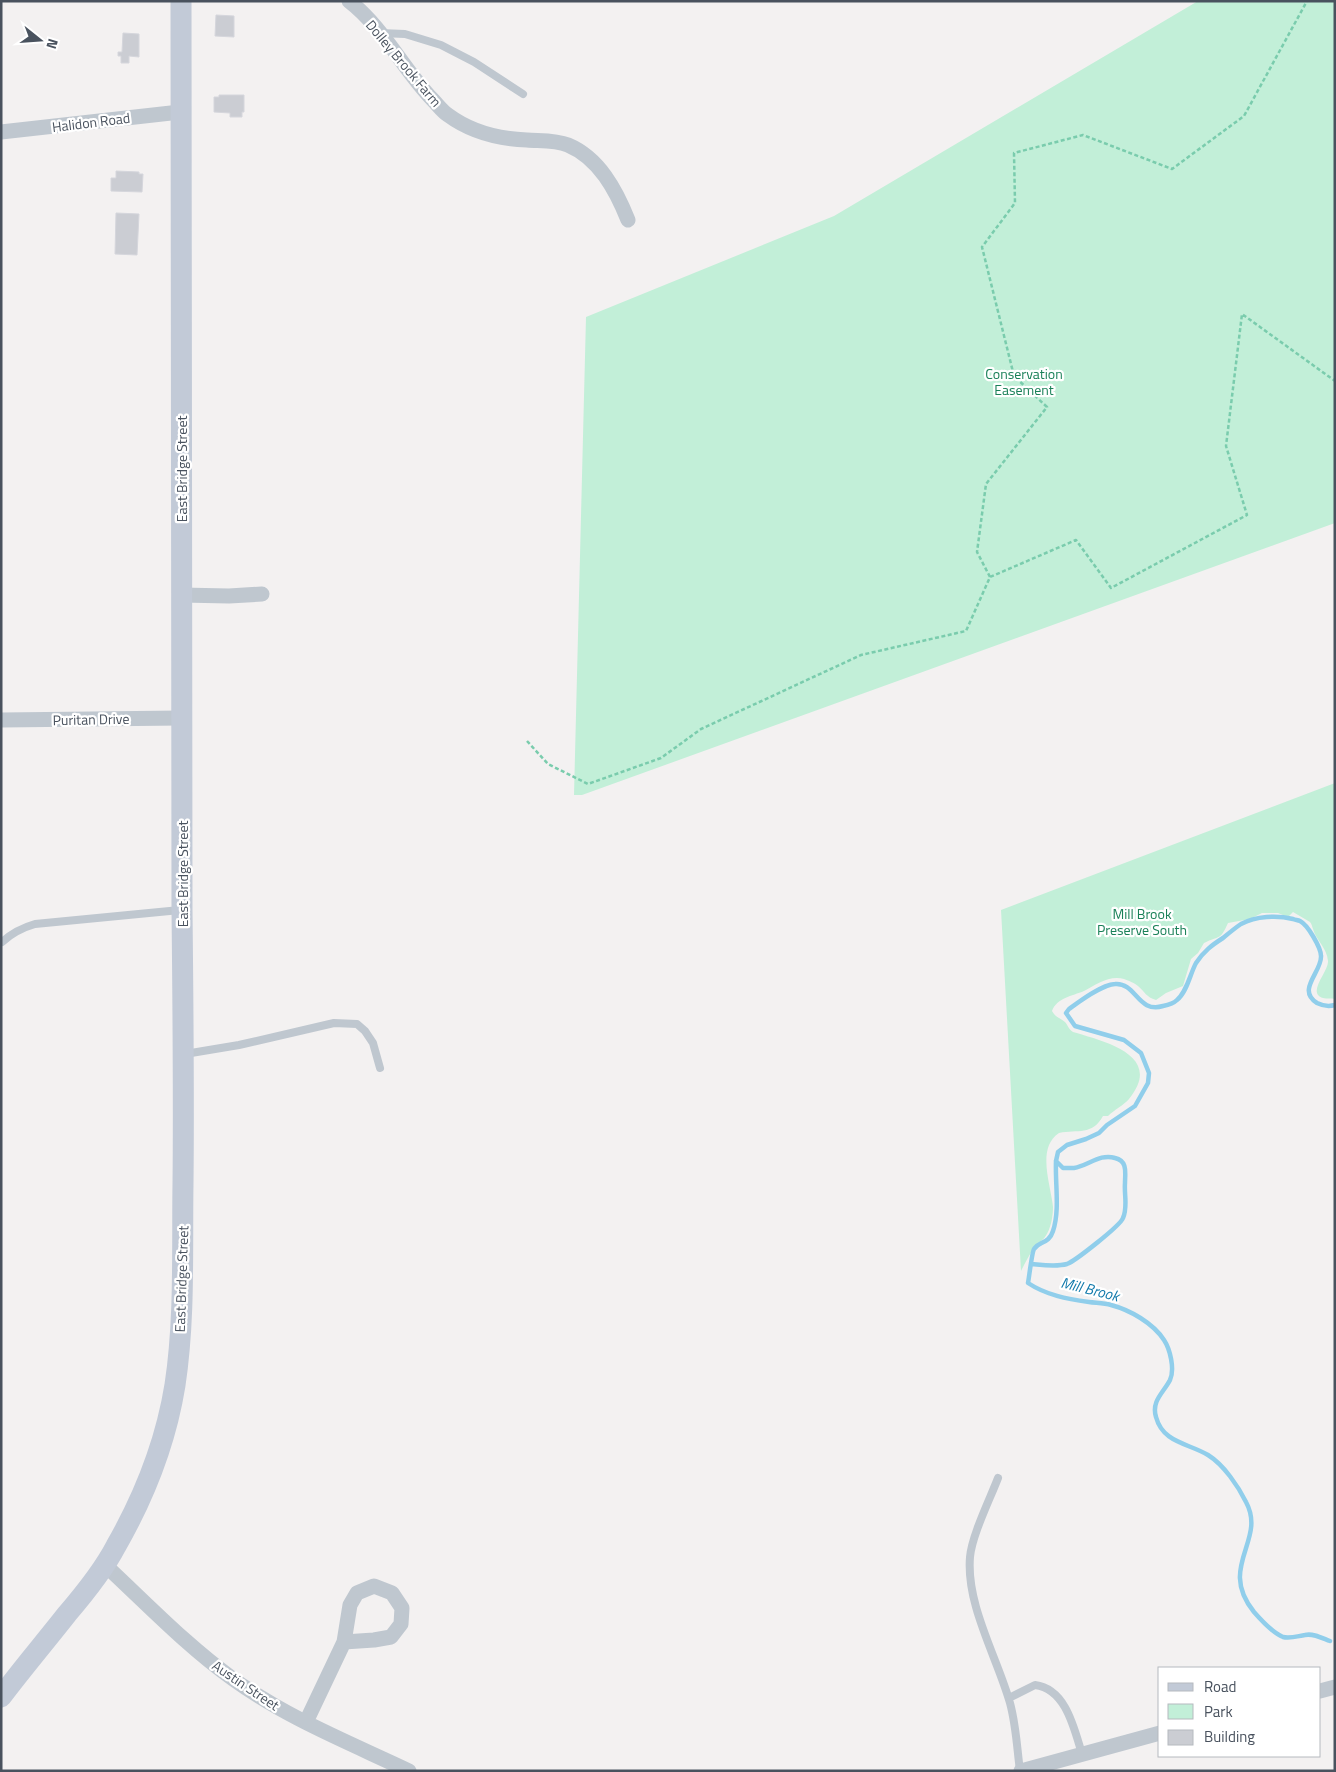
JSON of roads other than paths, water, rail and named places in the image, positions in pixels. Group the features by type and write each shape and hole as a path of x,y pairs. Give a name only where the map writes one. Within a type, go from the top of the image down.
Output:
{"street":[{"name":"East Bridge Street","path":"1,1696 105,1565 134,1510 155,1461 163,1436 178,1361 181,1306 184,1054 181,718 181,1"},
{"name":"Dolley Brook Farm","path":"349,1 380,33 423,90 447,114 462,124 496,136 566,145 583,153 597,165 607,179 628,220"},
{"name":"Halidon Road","path":"1,132 180,112"},
{"path":"181,595 229,596 262,594"},
{"name":"Puritan Drive","path":"1,720 181,718"},
{"name":"Austin Street","path":"105,1565 207,1658 234,1680 263,1699 306,1722 409,1771"},
{"path":"306,1722 344,1642"},
{"path":"1321,1691 1335,1687"},
{"path":"1020,1771 1158,1734"}],"lane":[{"path":"380,33 405,34 441,44 474,62 523,94"},
{"path":"2,942 11,933 22,927 35,924 182,910"},
{"path":"184,1054 239,1045 334,1023 357,1024 365,1031 373,1043 380,1068"},
{"path":"998,1478 973,1542 970,1555 970,1574 986,1637 1009,1698 1020,1771"},
{"path":"1009,1698 1035,1685 1049,1688 1064,1705 1082,1754"}],"waterway":[{"name":"Mill Brook","path":"1330,1641 1311,1635 1288,1638 1279,1635 1267,1626 1254,1612 1244,1596 1240,1581 1241,1567 1251,1529 1251,1516 1239,1489 1220,1464 1208,1455 1170,1437 1159,1426 1155,1406 1170,1380 1172,1370 1168,1349 1164,1340 1154,1328 1140,1318 1118,1307 1057,1296 1042,1291 1028,1283 1034,1249 1049,1238 1055,1223 1057,1206 1056,1161 1058,1152 1067,1145 1099,1133 1107,1125 1135,1106 1148,1083 1149,1073 1141,1053 1124,1040 1075,1026 1066,1013 1069,1009 1097,990 1115,984 1128,988 1148,1006 1165,1006 1173,1003 1186,988 1196,963 1208,949 1241,924 1253,919 1273,917 1299,921 1303,923 1314,937 1321,956 1318,968 1311,981 1309,992 1311,998 1317,1003 1326,1006 1335,1005"},
{"name":"Mill Brook","path":"1032,1264 1054,1266 1067,1264 1079,1257 1106,1235 1120,1222 1124,1214 1126,1205 1125,1171 1122,1162 1115,1158 1104,1157 1079,1167 1063,1168 1056,1161"}],"park label":[{"name":"Conservation Easement","path":"1024,382"},
{"name":"Mill Brook Preserve South","path":"1142,922"}]}
